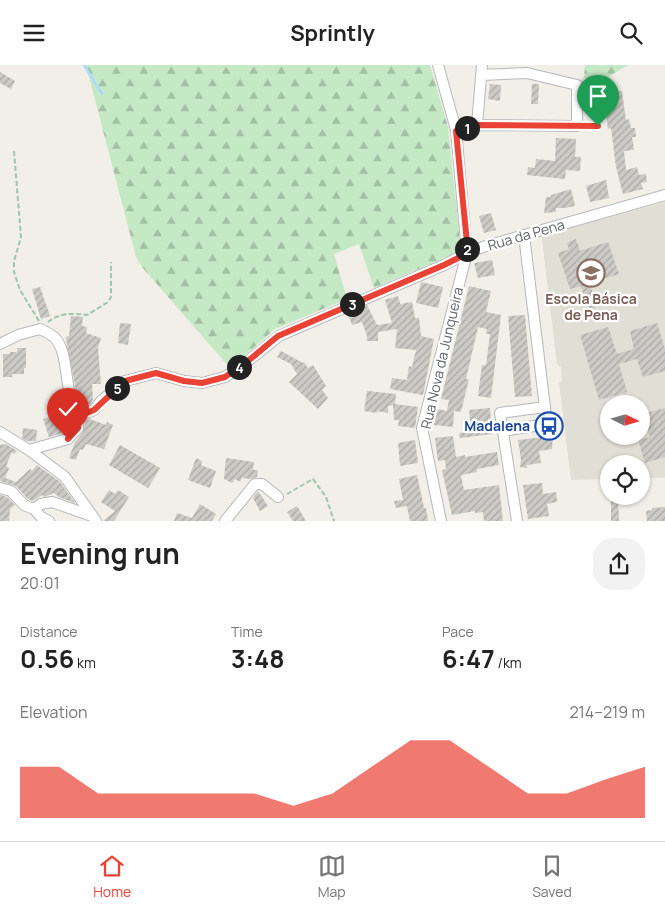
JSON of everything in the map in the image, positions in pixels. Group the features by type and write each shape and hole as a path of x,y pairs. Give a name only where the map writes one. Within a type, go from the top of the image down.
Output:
{"street":[{"path":"438,65 456,131 468,253"},
{"path":"456,131 477,125 577,126 577,85 527,73 482,70 477,125"},
{"name":"Rua da Pena","path":"79,416 94,410 125,381 156,373 184,381 202,383 225,377 278,336 468,253 665,195"},
{"path":"502,431 548,425 524,235"},
{"name":"Rua Nova da Junqueira","path":"441,521 422,428 468,253"},
{"path":"0,344 18,335 40,329 54,337 62,352 70,399 79,416 78,428 68,439 29,450"},
{"path":"517,521 500,413 545,407"},
{"path":"0,432 29,450 65,477 94,518"},
{"path":"225,521 255,484 262,484 278,497"},
{"path":"0,488 11,491 24,505 34,509 41,517 49,521"},
{"path":"34,509 41,504 52,502 94,518"}],"lane":[{"path":"577,126 598,126 597,96"}],"path":[{"path":"14,151 21,237 14,261 14,272 20,290 43,327 50,320 62,314 86,315 108,302 111,297 111,262"},
{"path":"278,497 313,479 326,497 334,521"}],"shaded area":[{"path":"665,202 665,478 650,478 650,455 600,455 600,479 571,480 559,383 562,381 561,367 557,365 542,239 544,235"}],"green space":[{"path":"86,65 430,65 448,127 461,251 374,288 359,244 334,254 347,299 275,329 230,368 142,267 136,257"},
{"path":"585,65 628,65 605,79 584,78"}],"building":[{"path":"0,72 15,81 11,89 0,83"},
{"path":"490,84 501,85 500,101 488,99"},
{"path":"532,84 539,84 538,104 531,104"},
{"path":"622,91 626,120 629,119 631,128 635,128 636,137 632,137 634,150 624,151 626,170 637,167 639,175 646,174 647,182 641,183 643,189 623,194 616,167 611,128 608,129 603,93"},
{"path":"556,138 576,139 575,157 581,157 580,171 566,170 565,179 527,175 528,167 535,168 536,159 555,161"},
{"path":"606,180 609,198 590,202 586,186"},
{"path":"571,189 575,206 556,208 556,212 544,213 546,197 551,197 551,195"},
{"path":"491,213 496,230 484,233 479,216"},
{"path":"576,239 580,251 608,242 619,274 590,283 596,308 588,310 581,286 570,289 558,253 569,249 567,243"},
{"path":"492,260 495,275 478,278 474,263"},
{"path":"421,282 443,287 438,308 416,303"},
{"path":"469,286 491,291 486,312 501,315 491,398 478,396 482,365 486,365 490,334 486,334 487,329 478,327 466,379 469,379 461,412 454,411 453,427 434,425 436,409 447,411 449,400 441,399"},
{"path":"40,287 50,316 41,319 32,289"},
{"path":"398,296 400,304 412,302 415,318 419,318 421,336 434,339 423,395 390,389 392,378 407,380 409,366 412,367 416,350 395,348 397,329 378,332 378,341 367,341 362,322 352,325 348,314 367,305 377,325 392,323 385,300"},
{"path":"525,315 532,396 515,397 508,316"},
{"path":"71,316 83,317 82,326 87,327 86,333 101,338 98,348 101,384 92,384 93,400 90,404 82,407 77,395 66,337 69,336"},
{"path":"120,323 131,324 128,345 118,343"},
{"path":"657,323 665,349 665,371 643,377 637,359 619,364 627,392 616,395 600,395 599,400 580,335 608,327 617,354 634,349 630,331"},
{"path":"17,348 26,348 26,368 24,368 24,374 12,374 12,377 3,377 3,354 17,352"},
{"path":"281,351 304,362 308,368 313,365 326,386 322,390 328,398 318,409 289,382 297,374 291,364 277,357"},
{"path":"367,391 396,394 395,404 418,407 415,428 398,426 399,420 394,420 393,405 388,406 388,413 364,411"},
{"path":"490,408 492,434 460,438 459,433 473,431 471,430 469,410"},
{"path":"665,408 665,457 650,462 650,455 643,455 640,445 650,445 650,412"},
{"path":"68,411 72,418 71,425 64,433 49,437 43,419"},
{"path":"90,419 106,425 107,422 113,425 104,449 86,444 83,450 80,449 76,460 69,458 75,442 83,432 86,421"},
{"path":"23,428 37,430 36,441 27,441 22,438"},
{"path":"544,432 553,432 552,449 539,451 541,463 527,465 527,468 520,467 521,460 518,440 545,437"},
{"path":"453,436 456,457 497,452 499,465 477,469 477,472 461,475 464,490 499,485 503,521 484,521 483,512 475,513 475,511 452,515 442,470 446,469 445,460 438,461 435,438"},
{"path":"415,440 418,463 400,466 398,443"},
{"path":"6,444 17,451 14,454 12,452 6,466 9,468 5,478 16,482 30,469 32,471 37,465 60,482 75,503 54,493 44,497 42,495 33,501 28,499 16,486 0,481 0,445"},
{"path":"120,445 160,468 148,488 109,465"},
{"path":"196,458 202,461 201,465 216,471 210,488 188,480"},
{"path":"226,458 254,462 253,470 258,470 257,477 250,479 242,478 240,482 235,479 232,483 224,479"},
{"path":"417,475 428,521 410,521 407,506 396,508 394,501 403,500 399,479"},
{"path":"542,483 543,494 556,492 557,502 547,504 549,516 528,519 523,485"},
{"path":"109,490 115,494 118,490 129,497 114,521 103,521 115,511 101,502"},
{"path":"258,491 268,506 260,511 253,498"},
{"path":"0,495 7,497 15,505 10,509 9,521 0,521"},
{"path":"200,504 216,514 212,521 174,521 177,513 192,518"},
{"path":"611,505 618,505 619,521 611,521"},
{"path":"297,506 306,521 293,521 287,512"},
{"path":"665,507 665,521 647,521 646,511 652,510 652,508"}],"waterway":[{"path":"84,65 102,94"}],"place":[{"name":"Escola Básica de Pena","path":"591,273"},
{"name":"Madalena","path":"549,426"}],"route":[{"path":"68,439 78,428 79,416 94,410 101,401 125,381 156,373 184,381 202,383 225,377 278,336 468,253 456,131 477,125 598,126"}]}
